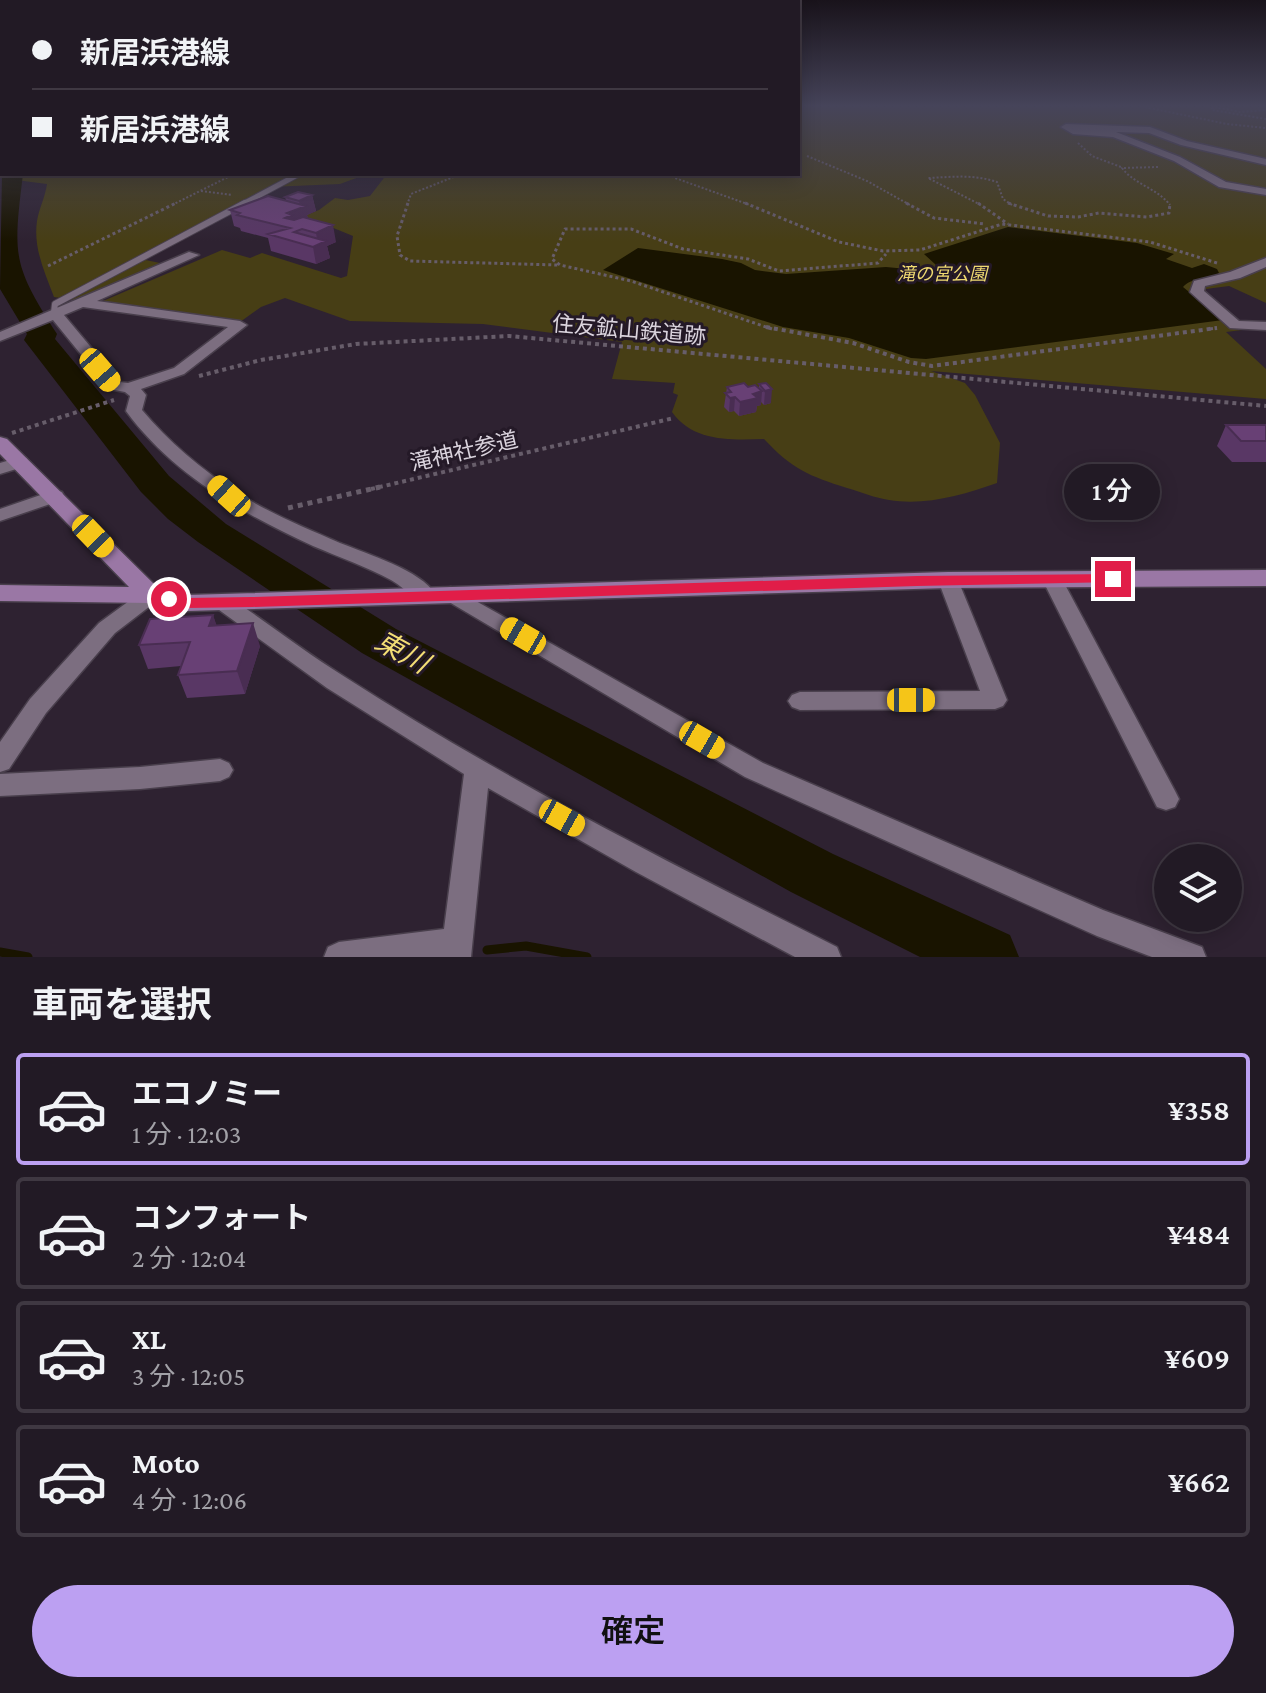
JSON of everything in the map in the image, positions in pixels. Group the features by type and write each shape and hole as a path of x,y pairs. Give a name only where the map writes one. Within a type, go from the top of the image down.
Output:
{"main road":[{"path":"4,439 10,465 55,496 151,595"},
{"path":"0,593 151,595 187,603 948,580 1266,578"}],"street":[{"path":"1159,152 1223,185 1266,192"},
{"path":"1221,152 1266,162"},
{"path":"2,336 52,312 193,255"},
{"path":"1266,262 1235,275 1199,284 1197,292 1235,325 1266,326"},
{"path":"77,302 240,325 179,371 129,394"},
{"path":"52,312 115,386 129,394 134,411 155,436 229,496 438,594 754,770 1097,922 1191,957"},
{"path":"0,515 55,496"},
{"path":"1052,579 1166,799"},
{"path":"800,701 995,700 948,580"},
{"path":"1,760 38,706 107,628 151,595"},
{"path":"222,602 350,692 477,769 683,885 826,957"},
{"path":"339,957 458,949 477,769"},
{"path":"0,785 140,778 220,770"}],"lane":[{"path":"52,312 55,304 295,176"}],"path":[{"path":"1008,224 970,197 928,178 976,176 991,179 997,182 1003,199 1010,204 1053,216 1078,217 1099,213 1147,217 1169,213 1168,200 1155,190 1134,182 1122,168 1085,152"},
{"path":"807,156 867,181 934,218 1150,242 1224,266"},
{"path":"1122,168 1163,166"},
{"path":"48,266 230,176"},
{"path":"456,176 411,194 397,236 400,255 410,261 560,265 631,281 775,330 853,343 909,362 932,366 1235,325"},
{"path":"670,176 734,198 832,242 886,254 911,251 993,225"},
{"path":"201,191 255,198"},
{"path":"560,265 552,259 565,229 579,227 631,229 683,249 748,259 779,271 878,263 886,254"},
{"name":"住友鉱山鉄道跡","path":"193,377 261,360 356,344 509,336 1266,406"},
{"path":"4,439 129,394"},
{"name":"滝神社参道","path":"262,514 674,418"}],"green space":[{"name":"滝の宮公園","path":"800,152 1266,152 1266,303 1229,286 1206,289 1205,293 1233,316 1242,330 1226,332 1266,369 1266,399 931,371 965,383 975,395 1000,443 997,483 944,498 916,502 889,500 811,475 783,458 764,439 714,437 691,429 672,412 678,395 673,393 675,383 612,379 622,342 483,324 350,321 285,298 261,307 240,322 107,302 96,304 222,250 250,258 262,253 341,278 347,276 353,236 304,216 335,198 348,200 370,196 385,176 800,176"},
{"path":"17,176 362,176 340,184 269,187 136,258 160,263 74,300 54,297 38,251 37,221 47,184 16,180"}],"shaded area":[{"path":"1008,227 1137,243 1174,254 1166,259 1192,268 1204,264 1217,269 1219,273 1183,287 1223,320 926,359 911,358 849,338 783,327 603,270 638,248 722,259 755,270 786,274 886,267 928,271 935,269 936,265 924,254"}],"building":[{"path":"298,192 312,195 299,201 285,197"},
{"path":"268,196 306,206 287,213 292,215 285,218 294,220 303,217 333,225 316,233 302,229 294,232 326,241 313,247 268,234 290,228 237,215 240,213 230,210"},
{"path":"744,383 748,387 755,385 762,391 753,394 758,398 740,402 725,393 731,392 727,387"},
{"path":"766,383 772,389 765,391 759,384"},
{"path":"1226,425 1266,425 1266,441 1241,441"},
{"path":"213,615 209,626 253,623 237,671 178,675 190,642 139,645 150,619"}],"waterway":[{"name":"東川","path":"12,176 4,257 16,294 42,334 39,340 155,484 182,510 212,533 379,641 812,873 987,957"},
{"path":"487,950 526,946 587,957"},
{"path":"0,952 28,957"}],"route":[{"path":"169,599 187,603 252,602 917,581 1113,579"}]}
